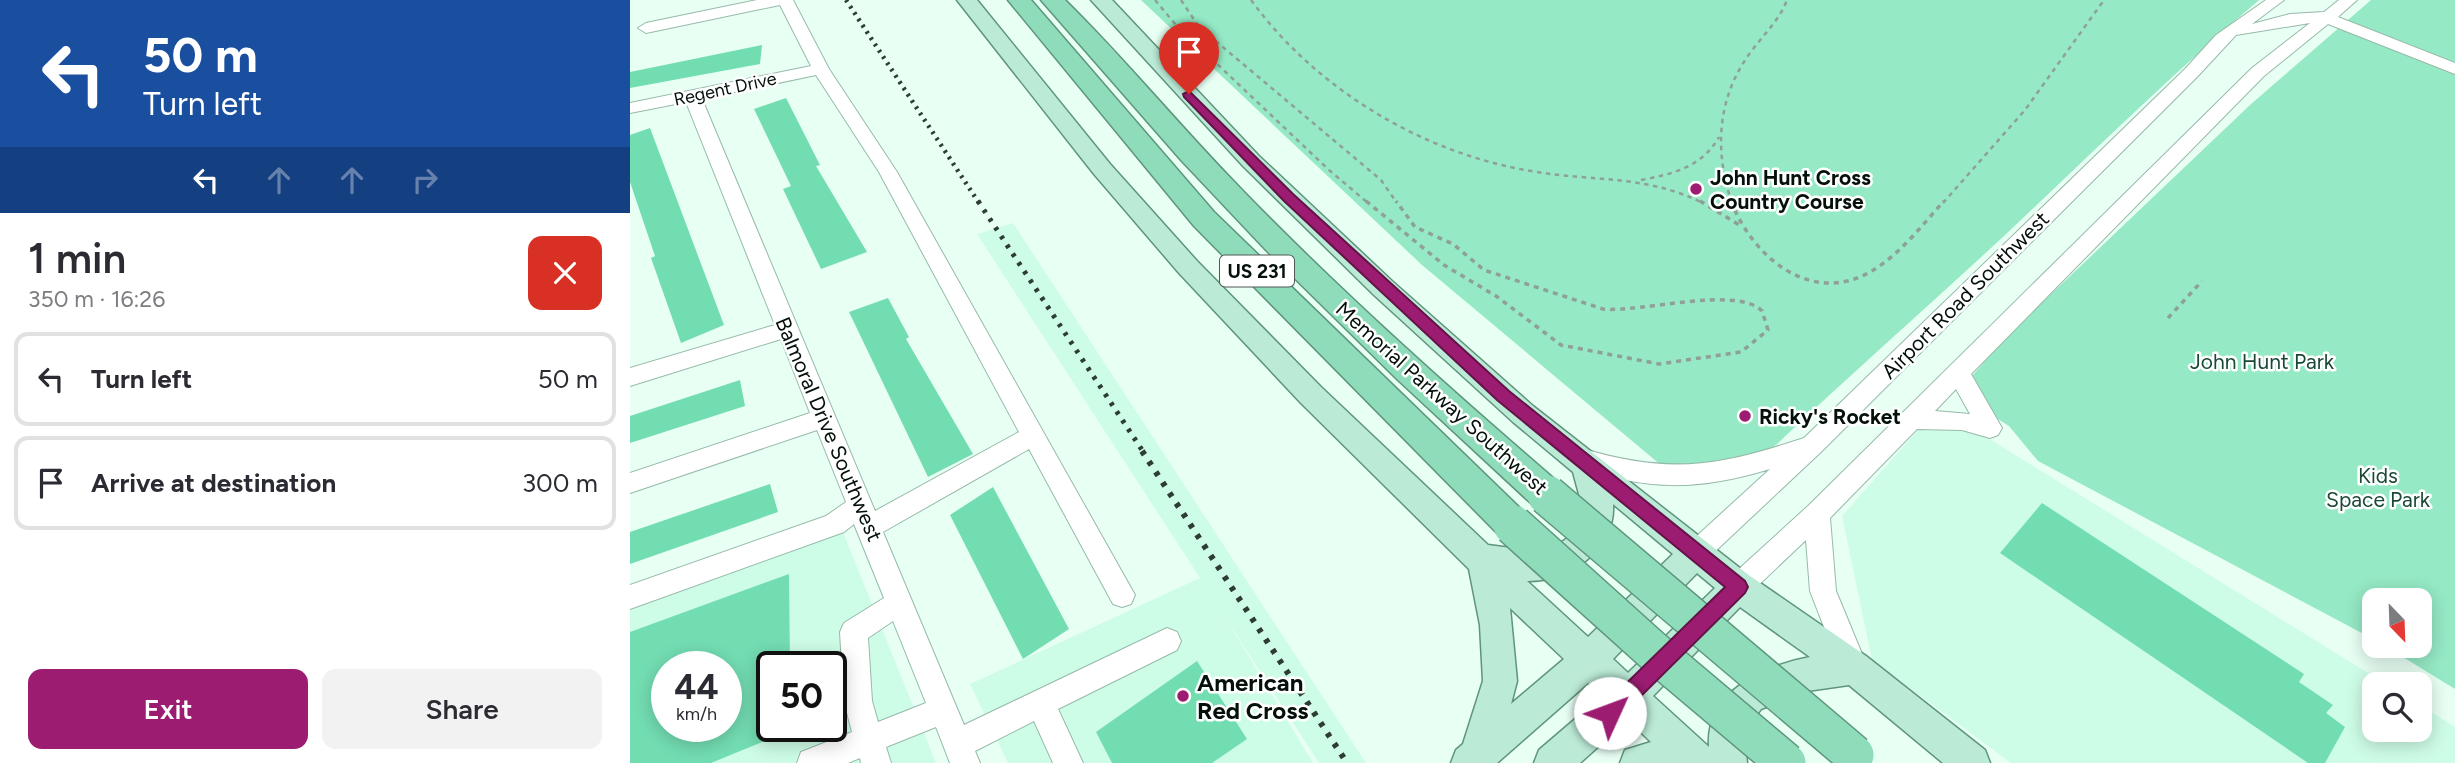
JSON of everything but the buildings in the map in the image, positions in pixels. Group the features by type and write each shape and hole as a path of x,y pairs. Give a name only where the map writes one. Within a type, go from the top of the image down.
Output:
{"highway":[{"path":"1062,0 1082,29"},
{"name":"Memorial Parkway Southwest","path":"1029,4 1082,29 1191,154 1329,295 1463,421 1859,759"},
{"name":"Memorial Parkway Southwest","path":"1029,4 1204,219 1513,525 1652,650 1786,763"}],"main road":[{"path":"967,0 1041,94 1188,267 1304,387 1694,758"},
{"path":"1101,0 1251,161 1383,288 1523,414 1738,587 1854,668 1972,763"},
{"path":"1483,558 1513,566 1543,566 1564,559 1584,544 1598,524 1600,505 1595,482 1581,458"},
{"name":"Airport Road Southwest","path":"1473,760 1589,660 1697,552"},
{"path":"1473,760 1500,681 1497,625 1483,558"},
{"path":"1552,763 1628,697 1738,587"},
{"path":"1730,763 1726,728 1749,697 1806,674 1854,668"},
{"path":"1638,763 1694,758"}],"street":[{"path":"646,28 782,0 821,69 888,172 1122,595"},
{"name":"Airport Road Southwest","path":"1697,552 1814,444 2191,73 2222,38 2276,0"},
{"path":"2222,38 2349,0"},
{"path":"2320,8 2455,69"},
{"path":"1738,587 1817,514 2320,8"},
{"name":"Regent Drive","path":"630,108 821,69"},
{"name":"Balmoral Drive Southwest","path":"692,96 961,753"},
{"path":"630,377 787,329"},
{"path":"1911,419 1962,421 1990,428 1958,371"},
{"path":"630,483 824,418"},
{"path":"630,597 835,524 865,516 1034,435"},
{"path":"1581,458 1624,473 1674,479 1719,475 1814,444"},
{"path":"1817,514 1823,591 1854,668"},
{"path":"872,752 858,701 854,632 900,602"},
{"path":"961,753 1040,703 1167,641"},
{"path":"1040,703 1068,763"},
{"path":"812,763 872,752 943,710"}],"path":[{"path":"1155,0 1176,25 1329,170 1444,265 1496,296 1544,335 1561,345 1658,364 1741,352 1768,330 1767,318 1756,305 1735,300 1620,311 1603,309 1484,270 1453,244 1415,226 1381,180 1199,27 1189,16 1181,0"},
{"path":"1251,0 1278,36 1314,68 1375,111 1424,138 1506,167 1557,175 1639,180 1685,195 1743,228"},
{"path":"1639,180 1682,171 1701,161 1714,149 1720,135 1728,95 1740,69 1775,23 1787,0"},
{"path":"1720,135 1723,170 1743,228 1772,264 1804,278 1844,281 1872,270 1909,239 1982,161 2041,89 2104,0"},
{"path":"2168,318 2202,282"}],"shaded area":[{"path":"1013,223 1366,763 1319,763 1225,617 1313,763 1008,763 970,684 1200,578 977,234"},
{"path":"1943,422 1975,430 2367,672 2362,672 2362,742 2432,742 2432,713 2455,727 2455,763 2011,763 1872,660 1842,516 1918,430"},
{"path":"843,532 936,763 630,763 630,610"}],"green space":[{"name":"John Hunt Cross Country Course","path":"1141,0 2259,0 2162,86 2005,235 1777,444 1758,457 1668,471 1422,265"},
{"name":"John Hunt Park","path":"2371,0 2455,0 2455,689 2432,675 2432,672 2427,672 2405,658 2432,658 2432,588 2362,588 2362,633 2038,461 2009,426 1988,413 1972,376 2006,337 2250,105"}],"railway":[{"path":"846,0 979,203"},
{"path":"978,201 1144,453"},
{"path":"1142,451 1347,763"}],"place":[{"name":"John Hunt Cross Country Course","path":"1696,189"},
{"name":"Ricky's Rocket","path":"1745,416"},
{"name":"American Red Cross","path":"1183,696"}],"route":[{"path":"1189,94 1288,198 1523,414 1738,587 1610,713"}],"park label":[{"name":"Kids Space Park","path":"2378,487"}]}
